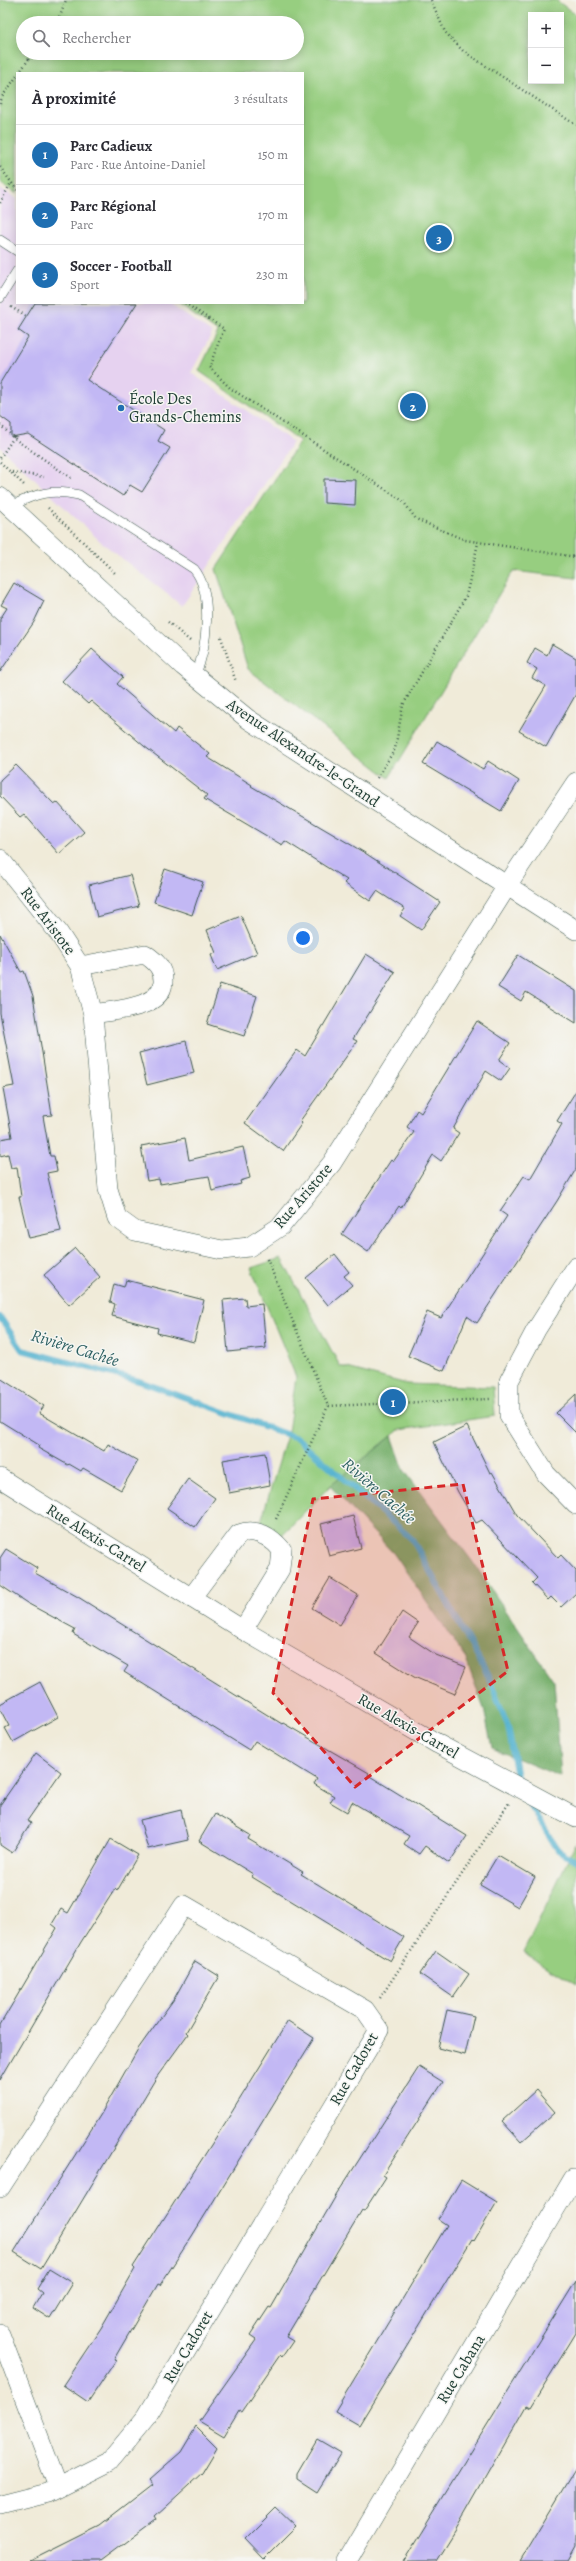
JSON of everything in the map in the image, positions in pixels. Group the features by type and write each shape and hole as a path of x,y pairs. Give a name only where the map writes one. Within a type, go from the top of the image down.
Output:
{"street":[{"name":"Avenue Alexandre-le-Grand","path":"4,507 195,676 257,725 576,930"},
{"name":"Rue Aristote","path":"0,859 58,932 80,966 93,1014 108,1190 116,1218 135,1231 222,1250 249,1247 281,1226 332,1163 507,886 576,782"},
{"name":"Rue Aristote","path":"80,966 144,954 158,964 163,976 162,991 151,1002 93,1014"},
{"path":"576,1267 536,1330 509,1381 509,1415 546,1474 576,1505"},
{"name":"Rue Alexis-Carrel","path":"0,1478 243,1630 438,1744 576,1818"},
{"path":"191,1598 239,1534 253,1531 268,1538 282,1550 281,1564 243,1630"},
{"name":"Rue Cadoret","path":"0,2188 184,1905 365,2010 379,2030 147,2416 109,2462 47,2493 0,2505"},
{"name":"Rue Cabana","path":"347,2561 573,2179 576,2179"},
{"path":"0,2334 58,2487"}],"lane":[{"path":"0,240 16,251"},
{"path":"0,298 16,273"},
{"path":"4,507 45,492 61,492 80,495 194,569 203,584 206,606 205,643 195,676"}],"path":[{"path":"59,16 66,0"},
{"path":"431,0 445,32 463,51 576,125"},
{"path":"20,72 28,60"},
{"path":"0,104 2,97 16,77"},
{"path":"0,167 16,189"},
{"path":"0,204 11,183"},
{"path":"186,304 224,329 209,367 230,388 403,501 416,519 465,540 576,557"},
{"path":"0,425 14,437 76,481"},
{"path":"0,458 14,437"},
{"path":"0,462 11,471"},
{"path":"54,515 118,576"},
{"path":"366,796 395,748 403,705 466,596 478,543"},
{"path":"162,617 177,630"},
{"path":"260,1240 328,1406 268,1538"},
{"path":"328,1406 509,1398"},
{"path":"369,2015 519,1788"}],"highlighted area":[{"path":"463,1484 508,1671 355,1787 273,1693 313,1499"}],"shaded area":[{"name":"École Des Grands-Chemins","path":"0,188 16,198 16,304 169,304 212,333 191,373 293,442 182,606 100,541 0,447"}],"green space":[{"path":"0,0 556,0 576,15 576,578 513,571 389,778 248,669 216,569 300,441 199,371 218,332 178,304 304,304 304,72 16,72 16,193 0,182"},
{"path":"281,1258 340,1366 407,1384 493,1387 495,1416 399,1430 330,1486 279,1538 258,1531 288,1432 296,1377 251,1268"},
{"path":"392,1436 404,1470 472,1561 554,1681 561,1777 492,1748 484,1709 465,1657 394,1554 330,1486"},
{"path":"576,1843 576,1985 523,1953"}],"building":[{"path":"34,304 136,304 87,380 164,430 158,441 170,448 142,492 130,485 123,496 28,434 11,437 11,424 0,416 0,383 28,337 18,330"},
{"path":"324,479 356,480 355,505 324,503"},
{"path":"14,583 44,601 34,622 0,672 0,619 7,608 1,605"},
{"path":"552,644 576,658 576,694 546,747 519,731 546,686 532,678 537,669 527,663 535,648 547,655"},
{"path":"92,649 123,677 117,684 174,733 177,728 210,754 207,757 252,785 251,786 365,853 440,902 421,930 400,916 405,909 377,891 370,901 344,883 347,880 285,841 282,845 204,799 207,795 144,746 91,701 88,704 62,681"},
{"path":"437,741 483,769 488,761 519,781 501,811 423,764"},
{"path":"16,765 54,804 57,802 84,832 59,854 24,814 20,817 0,796 0,780"},
{"path":"165,869 203,882 192,915 154,902"},
{"path":"130,875 139,906 97,917 89,885"},
{"path":"241,916 257,953 217,970 211,955 216,953 207,930"},
{"path":"0,934 21,972 24,971 33,996 52,1115 43,1116 50,1156 54,1156 57,1171 47,1173 61,1231 29,1238 19,1197 21,1197 17,1167 11,1168 8,1154 0,1156 0,1139 12,1137 3,1088 14,1086 0,1013"},
{"path":"366,954 395,972 353,1039 357,1041 300,1121 302,1123 283,1151 245,1123 297,1050 305,1056"},
{"path":"518,955 576,991 576,1023 526,992 521,1001 498,987"},
{"path":"220,984 257,996 244,1036 207,1024"},
{"path":"477,1021 510,1043 499,1060 510,1068 501,1081 486,1071 453,1129 459,1133 441,1161 433,1155 401,1208 399,1206 368,1252 342,1234 391,1160 393,1162 414,1132 407,1127 417,1110 421,1113"},
{"path":"186,1041 194,1073 147,1085 139,1053"},
{"path":"576,1091 576,1169 557,1201 477,1323 467,1316 444,1371 408,1356 427,1312 441,1318 507,1216 500,1211 524,1176 530,1179 562,1124 557,1121"},
{"path":"185,1138 189,1160 243,1147 250,1178 240,1181 241,1184 212,1191 209,1176 160,1184 159,1179 147,1181 141,1146"},
{"path":"75,1248 100,1277 69,1305 44,1275"},
{"path":"335,1254 349,1272 344,1276 352,1285 328,1305 306,1278"},
{"path":"126,1280 204,1300 194,1342 157,1333 158,1328 112,1316 115,1304 110,1302 114,1284 124,1287"},
{"path":"245,1298 246,1306 262,1304 266,1348 228,1352 223,1300"},
{"path":"0,1378 44,1406 39,1413 104,1451 108,1444 138,1461 121,1490 83,1468 81,1471 38,1448 39,1445 0,1421"},
{"path":"576,1394 576,1433 556,1413"},
{"path":"467,1426 490,1473 492,1472 517,1515 558,1558 561,1555 576,1571 576,1593 561,1607 551,1597 548,1600 532,1583 537,1578 482,1520 476,1523 458,1492 434,1442"},
{"path":"265,1453 270,1485 229,1493 223,1460"},
{"path":"188,1479 215,1498 195,1527 167,1508"},
{"path":"353,1516 361,1548 329,1556 321,1524"},
{"path":"6,1549 37,1568 35,1573 78,1597 282,1724 283,1723 369,1773 368,1775 467,1836 449,1863 425,1846 419,1854 404,1844 409,1836 352,1802 347,1812 330,1802 334,1796 314,1784 317,1779 255,1741 249,1750 124,1672 128,1666 73,1634 75,1629 27,1603 0,1585 0,1558"},
{"path":"330,1578 358,1595 340,1625 312,1608"},
{"path":"402,1612 418,1623 409,1637 436,1655 466,1667 455,1694 414,1677 376,1653"},
{"path":"40,1682 58,1717 13,1742 5,1728 9,1726 0,1709 0,1704"},
{"path":"36,1753 61,1772 27,1821 31,1823 12,1853 0,1845 0,1805"},
{"path":"181,1810 188,1840 148,1849 140,1820"},
{"path":"215,1814 250,1835 248,1839 303,1872 301,1874 404,1937 390,1961 252,1877 253,1874 199,1841"},
{"path":"111,1839 138,1855 117,1891 115,1889 81,1942 0,2080 0,2025 57,1928 52,1924 61,1909 68,1913"},
{"path":"498,1855 535,1877 518,1907 480,1885"},
{"path":"436,1951 469,1974 453,1997 420,1974"},
{"path":"195,1961 219,1976 186,2032 188,2034 156,2078 41,2269 14,2252 101,2114 138,2049 174,1999"},
{"path":"447,2010 474,2016 465,2055 438,2048"},
{"path":"288,2021 314,2038 192,2236 160,2285 158,2284 114,2359 116,2360 88,2402 63,2385 101,2328 135,2269 133,2267"},
{"path":"419,2067 443,2082 383,2175 386,2177 364,2211 362,2210 286,2337 293,2341 282,2357 280,2355 241,2412 239,2411 224,2436 199,2421 256,2340 250,2336 269,2307 271,2308 337,2194"},
{"path":"536,2090 555,2112 521,2142 502,2121"},
{"path":"461,2180 497,2202 474,2241 472,2239 359,2425 335,2411 447,2225 438,2219"},
{"path":"49,2269 72,2283 50,2319 33,2308 42,2293 37,2289"},
{"path":"576,2281 576,2333 530,2408 526,2406 454,2532 436,2561 403,2561"},
{"path":"196,2427 217,2448 202,2473 154,2517 156,2520 101,2561 30,2561 100,2526 153,2485 149,2480 181,2452"},
{"path":"317,2439 341,2453 317,2492 297,2479 297,2473"},
{"path":"576,2468 576,2547 568,2561 520,2561"},
{"path":"276,2508 296,2527 264,2559 245,2539"}],"waterway":[{"name":"Rivière Cachée","path":"0,1317 22,1350 139,1381 297,1438 412,1539 488,1676 508,1726 518,1783"},
{"name":"Rivière Cachée","path":"525,1797 558,1850 576,1861"}],"place":[{"name":"Soccer - Football","path":"439,238"},
{"name":"Parc Régional","path":"413,406"},
{"name":"École Des Grands-Chemins","path":"121,408"},
{"name":"Parc Cadieux","path":"393,1402"}]}
